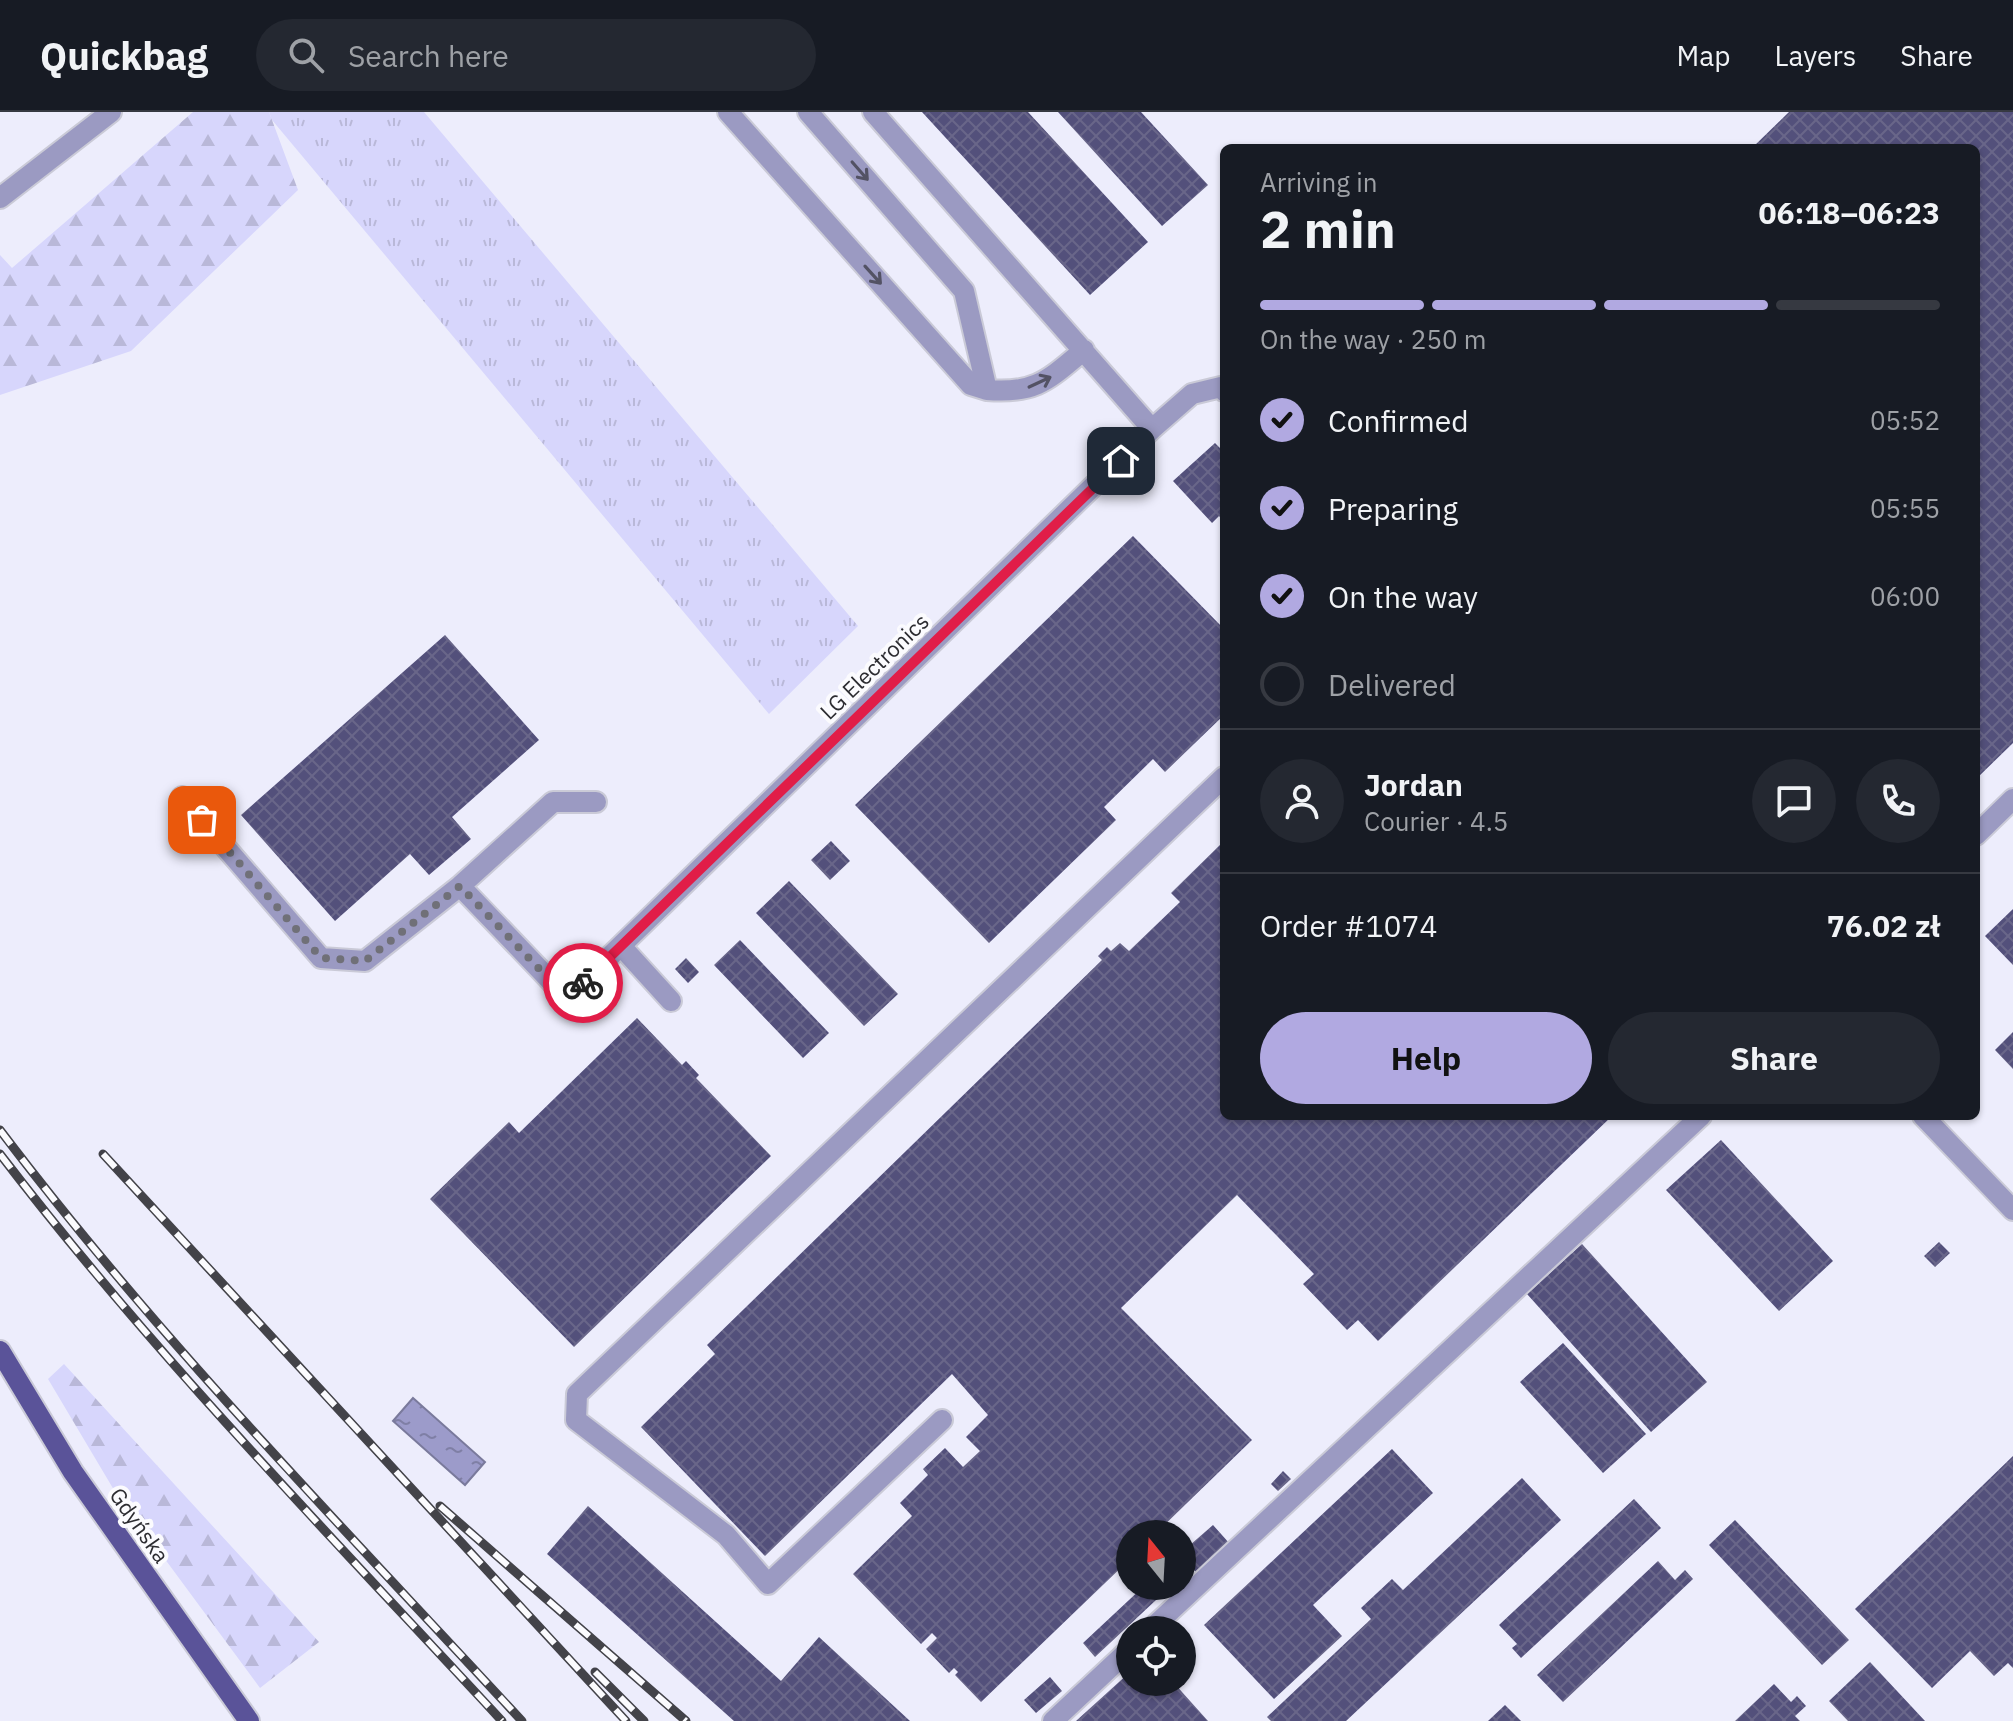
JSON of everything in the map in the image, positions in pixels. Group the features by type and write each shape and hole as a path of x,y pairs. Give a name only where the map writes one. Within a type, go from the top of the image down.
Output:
{"main road":[{"name":"Gdyńska","path":"0,1351 73,1472 249,1721"}],"street":[{"path":"0,198 111,112"},
{"path":"728,112 971,385 987,390 1016,392 1047,381 1084,350"},
{"path":"808,112 964,291 987,390"},
{"path":"873,112 1152,429"},
{"name":"LG Electronics","path":"460,886 567,998 1152,429 1192,394 1220,387"},
{"path":"942,1420 768,1584 726,1535 576,1420 577,1394 1220,781"},
{"path":"182,797 321,958 365,961 460,886 553,802 596,802"},
{"path":"1980,831 2013,799"},
{"path":"621,946 671,1001"},
{"path":"1165,1616 1697,1120"},
{"path":"1927,1120 2013,1210"},
{"path":"1053,1721 1116,1662"}],"green space":[{"path":"193,112 269,112 298,190 131,351 0,395 0,255 12,268"},
{"path":"269,112 424,112 858,626 769,714 272,120"},
{"path":"64,1364 319,1642 260,1688 114,1490 48,1379"}],"water":[{"path":"413,1398 485,1462 465,1485 393,1421"}],"building":[{"path":"922,112 1028,112 1148,242 1090,295"},
{"path":"1058,112 1141,112 1208,185 1162,226"},
{"path":"1789,112 2013,112 2013,743 1980,775 1980,144 1756,144"},
{"path":"1215,443 1220,448 1220,517 1212,523 1173,481"},
{"path":"1133,536 1220,625 1220,719 1165,772 1153,759 1104,807 1116,820 989,943 855,805"},
{"path":"445,635 539,740 452,817 471,839 429,875 410,854 335,921 241,815"},
{"path":"831,841 850,861 830,880 811,860"},
{"path":"1220,845 1220,1120 1608,1120 1378,1341 1358,1320 1347,1330 1303,1284 1314,1274 1237,1195 1121,1308 1252,1440 1169,1520 1116,1520 1116,1572 981,1702 955,1675 958,1672 954,1668 949,1673 926,1649 937,1638 932,1633 921,1644 853,1574 912,1516 900,1503 928,1475 923,1469 945,1448 963,1467 980,1451 966,1437 988,1415 952,1374 765,1556 641,1427 715,1354 707,1345 1102,960 1098,956 1107,947 1111,951 1120,943 1129,951 1180,902 1171,893"},
{"path":"789,881 898,994 864,1026 756,913"},
{"path":"2013,909 2013,965 1985,936"},
{"path":"740,940 829,1033 803,1058 714,965"},
{"path":"686,958 699,972 688,983 675,969"},
{"path":"637,1018 682,1065 686,1061 699,1075 696,1078 771,1156 574,1347 430,1199 509,1122 519,1133"},
{"path":"2013,1032 2013,1069 1995,1050"},
{"path":"1721,1140 1833,1261 1779,1311 1666,1190"},
{"path":"1939,1242 1950,1253 1935,1267 1924,1256"},
{"path":"1582,1244 1707,1382 1651,1432 1527,1294"},
{"path":"1563,1343 1646,1434 1603,1473 1520,1382"},
{"path":"1392,1449 1433,1493 1313,1605 1342,1636 1274,1699 1204,1625"},
{"path":"2013,1456 2013,1668 2008,1663 1994,1676 1970,1651 1932,1688 1855,1609"},
{"path":"1283,1471 1291,1479 1278,1491 1271,1484"},
{"path":"1522,1478 1561,1520 1346,1721 1271,1721 1267,1717 1371,1619 1361,1608 1392,1579 1403,1590"},
{"path":"1634,1499 1661,1528 1521,1658 1512,1648 1517,1644 1499,1625"},
{"path":"588,1506 781,1681 819,1637 910,1721 734,1721 547,1554"},
{"path":"1735,1520 1849,1640 1822,1665 1709,1545"},
{"path":"1213,1525 1230,1544 1197,1573 1196,1540"},
{"path":"1658,1561 1675,1580 1685,1570 1693,1579 1563,1702 1537,1675"},
{"path":"1129,1600 1156,1600 1139,1616 1116,1616 1116,1637 1095,1657 1083,1643"},
{"path":"1870,1662 1925,1721 1848,1721 1829,1701"},
{"path":"1050,1677 1062,1691 1036,1713 1024,1700"},
{"path":"1774,1684 1791,1702 1797,1696 1806,1706 1795,1716 1800,1721 1735,1721"},
{"path":"1116,1685 1116,1696 1186,1696 1208,1721 1076,1721"},
{"path":"1505,1705 1521,1721 1488,1721"}],"railway":[{"path":"0,1130 60,1207 188,1358 522,1721"},
{"path":"0,1154 58,1228 181,1373 502,1721"},
{"path":"103,1154 626,1721"},
{"path":"440,1506 686,1721"},
{"path":"595,1672 644,1721"}],"way so far":[{"path":"202,820 321,958 365,961 460,886 567,998 583,983"}],"route":[{"path":"583,983 1121,461"}]}
